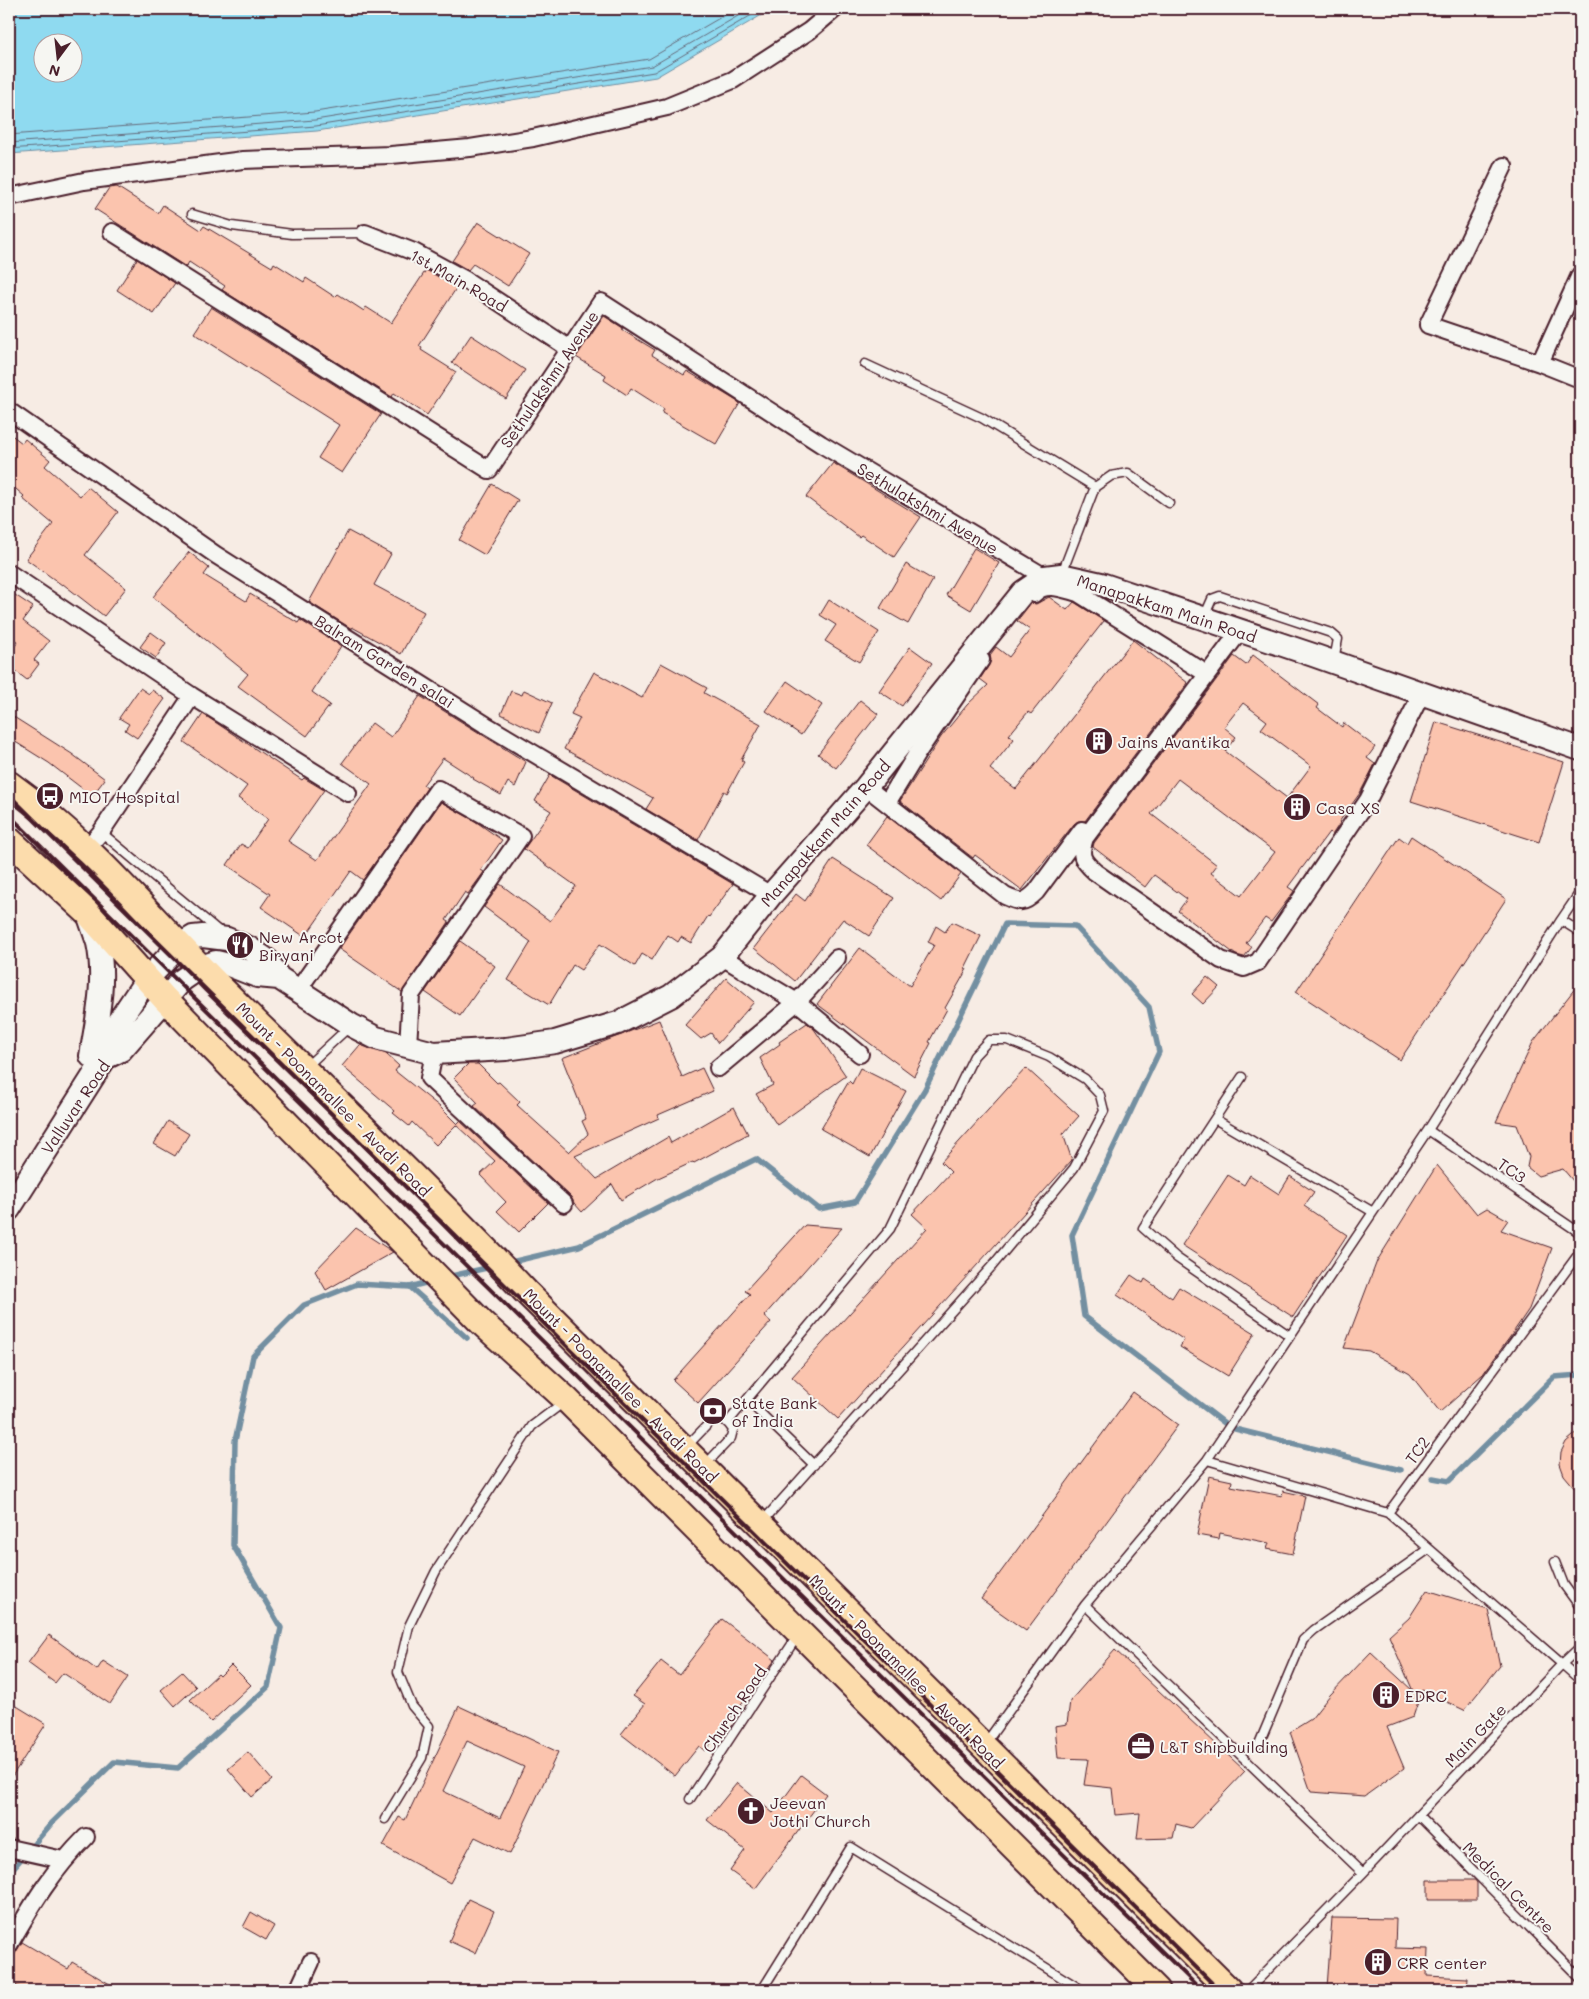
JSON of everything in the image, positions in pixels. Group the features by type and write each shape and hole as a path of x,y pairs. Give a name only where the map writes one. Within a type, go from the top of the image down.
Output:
{"main road":[{"name":"Manapakkam Main Road","path":"105,1058 108,1037 147,979 180,945 193,938 203,936 227,939 249,948 267,960 279,978 351,1025 376,1038 434,1053 506,1049 555,1042 618,1023 671,996 722,957 771,895 866,787 1023,592 1053,576 1101,584 1333,662 1580,749"},
{"name":"Mount - Poonamallee - Avadi Road","path":"9,784 94,840 180,945 201,967 477,1239 526,1292 983,1747 1230,1990"},
{"path":"9,840 87,912 165,999 482,1323 568,1400 1157,1990"},
{"path":"85,1089 98,1014 101,964 98,943 87,912"},
{"name":"Valluvar Road","path":"9,1209 105,1058 121,1050 182,980 201,967 216,962 257,976 279,978"}],"street":[{"path":"9,198 84,182 243,160 392,155 470,148 542,136 667,107 733,80 809,31 835,9"},
{"path":"1504,166 1428,325 1540,363 1580,379"},
{"name":"Sethulakshmi Avenue","path":"112,232 489,470 600,302 821,444 1053,576"},
{"name":"1st Main Road","path":"364,233 414,252 464,279 570,349"},
{"path":"1540,363 1580,275"},
{"name":"Balram Garden salai","path":"9,411 216,555 486,725 771,895"},
{"path":"9,573 192,696 348,793"},
{"path":"887,803 918,752 991,646 1037,591 1043,587 1059,588 1078,593 1199,669"},
{"path":"866,787 1005,896 1018,902 1028,900 1065,853 1199,669 1235,629"},
{"path":"1235,629 1085,838 1081,850 1084,862 1096,872 1221,960 1244,968 1258,962 1368,800 1422,693"},
{"path":"94,840 192,696"},
{"path":"298,990 438,789 521,836 412,996 408,1046"},
{"path":"722,957 797,1002 860,1054"},
{"path":"718,1068 797,1002 837,958"},
{"path":"434,1053 429,1078 564,1204"},
{"path":"9,1944 40,1891 63,1860 86,1837"},
{"path":"9,1848 63,1860"},
{"path":"298,1990 312,1962"}],"lane":[{"name":"1st Main Road","path":"192,214 232,226 292,234 364,233"},
{"path":"864,364 982,418 1095,487"},
{"path":"1053,576 1095,487 1111,476 1128,473 1169,503"},
{"path":"1204,618 1212,599 1220,596 1331,633 1338,639 1333,662"},
{"path":"94,840 227,939"},
{"path":"983,1747 1085,1605 1207,1460 1428,1130 1560,920 1580,892"},
{"path":"1560,920 1580,932"},
{"path":"303,1069 351,1025"},
{"path":"728,1422 890,1228 974,1056 989,1040 1007,1040 1049,1057 1085,1079 1100,1095 1104,1111 1074,1168 993,1265 760,1525"},
{"path":"1242,1077 1143,1228 1177,1258 1290,1336"},
{"path":"1215,1119 1373,1212"},
{"name":"TC3","path":"1428,1130 1580,1233"},
{"name":"TC2","path":"1388,1513 1580,1252"},
{"path":"385,1819 422,1758 429,1726 412,1706 398,1672 409,1626 436,1571 532,1426 568,1400"},
{"path":"747,1400 814,1465"},
{"path":"684,1449 710,1420 720,1418 728,1422 733,1430 731,1438 703,1468"},
{"path":"1207,1460 1388,1513 1580,1680"},
{"path":"1259,1744 1303,1640 1314,1630 1429,1549"},
{"path":"1555,1562 1564,1584 1580,1607"},
{"path":"1085,1605 1363,1872"},
{"name":"Church Road","path":"690,1799 799,1633"},
{"name":"Main Gate","path":"1248,1990 1580,1647"},
{"name":"Medical Centre","path":"1418,1815 1580,1978"},
{"path":"762,1990 851,1847 1082,1990"}],"water":[{"path":"9,9 772,9 656,77 317,131 9,154"}],"building":[{"path":"117,187 158,213 163,205 201,230 204,226 272,267 274,263 304,282 306,278 335,297 338,294 364,311 366,307 391,323 426,270 457,287 419,346 422,348 421,350 456,372 427,415 394,393 392,397 222,290 225,286 189,262 186,267 95,209 109,188"},
{"path":"478,222 529,254 508,286 473,264 468,270 452,261"},
{"path":"137,259 175,283 154,314 117,290"},
{"path":"211,307 381,414 342,473 318,458 339,425 194,333"},
{"path":"604,316 623,328 622,330 655,350 652,355 684,375 687,371 740,403 716,444 662,413 664,409 631,388 627,395 604,380 606,375 576,357"},
{"path":"471,335 525,370 506,399 452,363"},
{"path":"9,433 22,443 25,439 50,460 45,466 80,496 88,487 118,512 85,555 126,588 104,616 63,584 26,559 53,524 22,498 24,496 9,483"},
{"path":"833,463 921,517 894,557 861,535 859,537 806,497"},
{"path":"492,484 518,500 485,555 459,540"},
{"path":"348,531 391,554 374,585 424,612 401,654 352,627 352,629 309,602"},
{"path":"974,548 999,563 971,610 946,595"},
{"path":"189,552 209,568 204,575 246,601 250,594 298,623 300,620 341,646 312,692 330,705 307,736 238,686 248,674 153,597"},
{"path":"906,564 933,580 908,624 880,608"},
{"path":"9,591 33,607 23,621 49,641 34,660 39,664 27,680 9,666 9,654 18,642 12,637 9,641"},
{"name":"Jains Avantika","path":"1049,597 1067,610 1074,602 1104,621 1031,714 1028,712 1009,735 1014,739 990,769 1016,789 1133,640 1188,683 1085,821 1078,821 1074,824 1022,890 975,855 973,858 900,801 941,737 967,705 988,685 980,679 989,665 990,655 996,647 1009,657 1030,630 1017,621 1031,603 1036,604"},
{"path":"829,600 879,632 859,662 825,641 836,625 820,615"},
{"path":"151,632 166,643 156,658 140,647"},
{"path":"910,647 932,663 902,706 879,691"},
{"name":"Casa XS","path":"1253,655 1319,705 1317,708 1342,727 1344,723 1375,747 1367,758 1375,764 1360,793 1332,835 1329,832 1288,887 1294,891 1292,894 1271,922 1265,918 1246,943 1252,947 1244,957 1236,955 1178,911 1187,899 1154,875 1145,887 1093,847 1094,843 1234,656 1246,665","holes":["1243,703 1267,721 1261,729 1311,766 1287,798 1225,751 1236,737 1224,727","1178,779 1275,852 1241,896 1211,873 1217,865 1151,814"]},
{"path":"661,663 707,688 704,693 761,724 741,760 744,762 727,793 724,791 698,840 646,809 653,798 564,749 580,718 571,714 594,672 642,698"},
{"path":"787,681 822,705 801,735 766,711"},
{"path":"140,688 149,694 152,690 165,699 137,738 125,730 129,724 119,718"},
{"path":"524,690 552,703 539,733 501,714 511,691 522,695"},
{"path":"420,696 526,762 515,787 508,782 501,795 473,779 443,758 423,785 427,788 363,880 351,871 305,937 261,907 270,894 227,865 241,844 248,848 268,819 238,798 247,786 184,742 203,714 302,780 304,778 324,790 288,841 317,860 371,784 342,763 372,723 391,737"},
{"path":"860,700 878,714 836,768 818,754"},
{"path":"9,714 72,754 105,779 92,796 49,763 9,738"},
{"path":"1436,722 1564,762 1539,842 1411,801"},
{"path":"550,775 733,884 708,916 691,943 681,937 678,942 668,935 652,960 642,954 635,966 600,944 581,970 573,965 549,1005 508,980 531,942 484,907 500,884 550,921 576,886 524,849 551,811 535,801"},
{"path":"441,802 475,821 502,840 481,870 484,872 468,894 465,892 446,920 449,922 402,992 339,949"},
{"path":"887,816 961,874 941,901 866,845"},
{"path":"1411,836 1506,899 1400,1060 1296,992 1399,837 1407,843"},
{"path":"833,859 894,898 869,936 843,919 795,981 754,948 796,894 805,901"},
{"path":"952,922 981,936 965,968 967,969 945,1008 947,1009 929,1042 931,1043 914,1076 817,1004 860,948 910,986 934,945 928,942 936,926 945,932"},
{"path":"460,941 495,966 460,1016 425,992"},
{"path":"1207,977 1219,987 1203,1004 1192,994"},
{"path":"726,978 754,1002 718,1043 711,1033 701,1039 685,1025"},
{"path":"1580,982 1580,1189 1563,1169 1538,1176 1527,1167 1529,1157 1517,1125 1496,1122 1533,1042"},
{"path":"659,1020 682,1077 702,1068 713,1091 658,1115 659,1118 575,1156 597,1179 668,1137 671,1143 734,1107 748,1134 694,1163 656,1179 621,1200 612,1184 582,1212 571,1197 474,1106 478,1103 454,1078 468,1064 478,1064 520,1102 517,1105 569,1152 588,1134 582,1121 586,1119 562,1058"},
{"path":"807,1023 814,1029 846,1076 777,1125 756,1094 773,1085 760,1058"},
{"path":"360,1045 386,1054 399,1066 395,1071 440,1107 457,1124 460,1121 548,1203 519,1232 497,1211 506,1202 480,1175 495,1161 456,1125 436,1145 412,1122 409,1126 393,1113 395,1111 342,1066"},
{"path":"860,1068 906,1091 870,1157 821,1129 849,1081 852,1084"},
{"path":"1026,1068 1079,1116 1063,1134 1072,1160 838,1419 792,1377 927,1228 912,1214 951,1172 941,1162"},
{"path":"168,1121 189,1134 175,1156 154,1144"},
{"path":"1437,1165 1477,1214 1487,1208 1508,1220 1501,1230 1552,1248 1529,1309 1510,1337 1483,1374 1440,1412 1410,1374 1369,1351 1344,1348 1377,1261"},
{"path":"1228,1175 1244,1185 1250,1175 1279,1194 1290,1176 1314,1192 1304,1206 1347,1235 1293,1317 1182,1245"},
{"path":"805,1225 842,1228 764,1316 771,1322 698,1403 673,1380 750,1294 745,1291"},
{"path":"356,1228 393,1252 326,1290 315,1271"},
{"path":"1131,1275 1143,1283 1145,1279 1172,1298 1179,1287 1255,1333 1228,1376 1180,1347 1184,1340 1117,1295"},
{"path":"1133,1392 1178,1425 1026,1631 981,1599"},
{"path":"1580,1430 1580,1494 1564,1475 1560,1464 1561,1452 1566,1442"},
{"path":"1209,1476 1232,1481 1231,1486 1282,1496 1283,1491 1305,1496 1293,1554 1267,1549 1269,1543 1220,1533 1219,1539 1197,1535"},
{"name":"EDRC","path":"1427,1590 1488,1609 1500,1666 1464,1710 1422,1690 1413,1717 1387,1727 1404,1768 1365,1796 1311,1792 1290,1732 1311,1719 1330,1695 1371,1652 1413,1691 1389,1636 1409,1618"},
{"path":"722,1619 775,1660 705,1751 699,1746 675,1776 621,1734 645,1704 633,1696 661,1661 679,1675"},
{"path":"49,1635 97,1670 103,1661 128,1677 110,1704 63,1673 55,1683 28,1663"},
{"path":"1115,1650 1245,1771 1191,1828 1176,1824 1173,1838 1137,1839 1140,1813 1115,1815 1112,1788 1084,1785 1088,1759 1058,1758 1055,1726 1067,1724 1070,1701"},
{"path":"231,1665 251,1685 211,1722 190,1700 218,1674 220,1676"},
{"path":"182,1672 196,1687 175,1706 161,1690"},
{"path":"15,1705 46,1724 9,1781 9,1715"},
{"path":"459,1706 558,1752 510,1854 475,1837 450,1883 383,1846 399,1817 405,1820","holes":["467,1741 524,1767 500,1818 443,1791"]},
{"path":"248,1752 272,1780 252,1797 228,1769"},
{"path":"801,1775 826,1794 755,1889 730,1871 745,1850 707,1820 737,1783 773,1813"},
{"path":"1428,1880 1475,1880 1477,1883 1477,1900 1428,1900"},
{"path":"468,1899 494,1911 475,1953 449,1941"},
{"path":"251,1912 274,1926 266,1940 243,1927"},
{"name":"CRR center","path":"1332,1918 1396,1919 1395,1948 1428,1949 1427,1976 1468,1978 1467,1990 1359,1990 1358,1987 1327,1988"},
{"path":"22,1942 68,1969 72,1962 120,1990 24,1990 9,1981 9,1964"}],"waterway":[{"path":"507,1263 579,1246 756,1159 819,1209 855,1202 925,1089 1005,924 1075,926 1149,1007 1159,1052 1072,1235 1084,1316 1231,1428 1401,1470"},
{"path":"447,1277 491,1267"},
{"path":"9,1873 51,1824 114,1762 178,1768 268,1687 281,1628 233,1545 235,1441 253,1356 304,1305 357,1284 410,1287 433,1281"},
{"path":"410,1287 467,1338"},
{"path":"1433,1478 1449,1481 1554,1377 1580,1375"}],"railway":[{"path":"9,795 1219,1990"},
{"path":"9,815 1201,1990"}],"place":[{"name":"Jains Avantika","path":"1099,741"},
{"name":"MIOT Hospital","path":"50,796"},
{"name":"Casa XS","path":"1297,807"},
{"name":"New Arcot Biryani","path":"240,945"},
{"name":"State Bank of India","path":"713,1411"},
{"name":"EDRC","path":"1386,1695"},
{"name":"L&T Shipbuilding","path":"1141,1746"},
{"name":"Jeevan Jothi Church","path":"751,1811"},
{"name":"CRR center","path":"1378,1962"}]}
